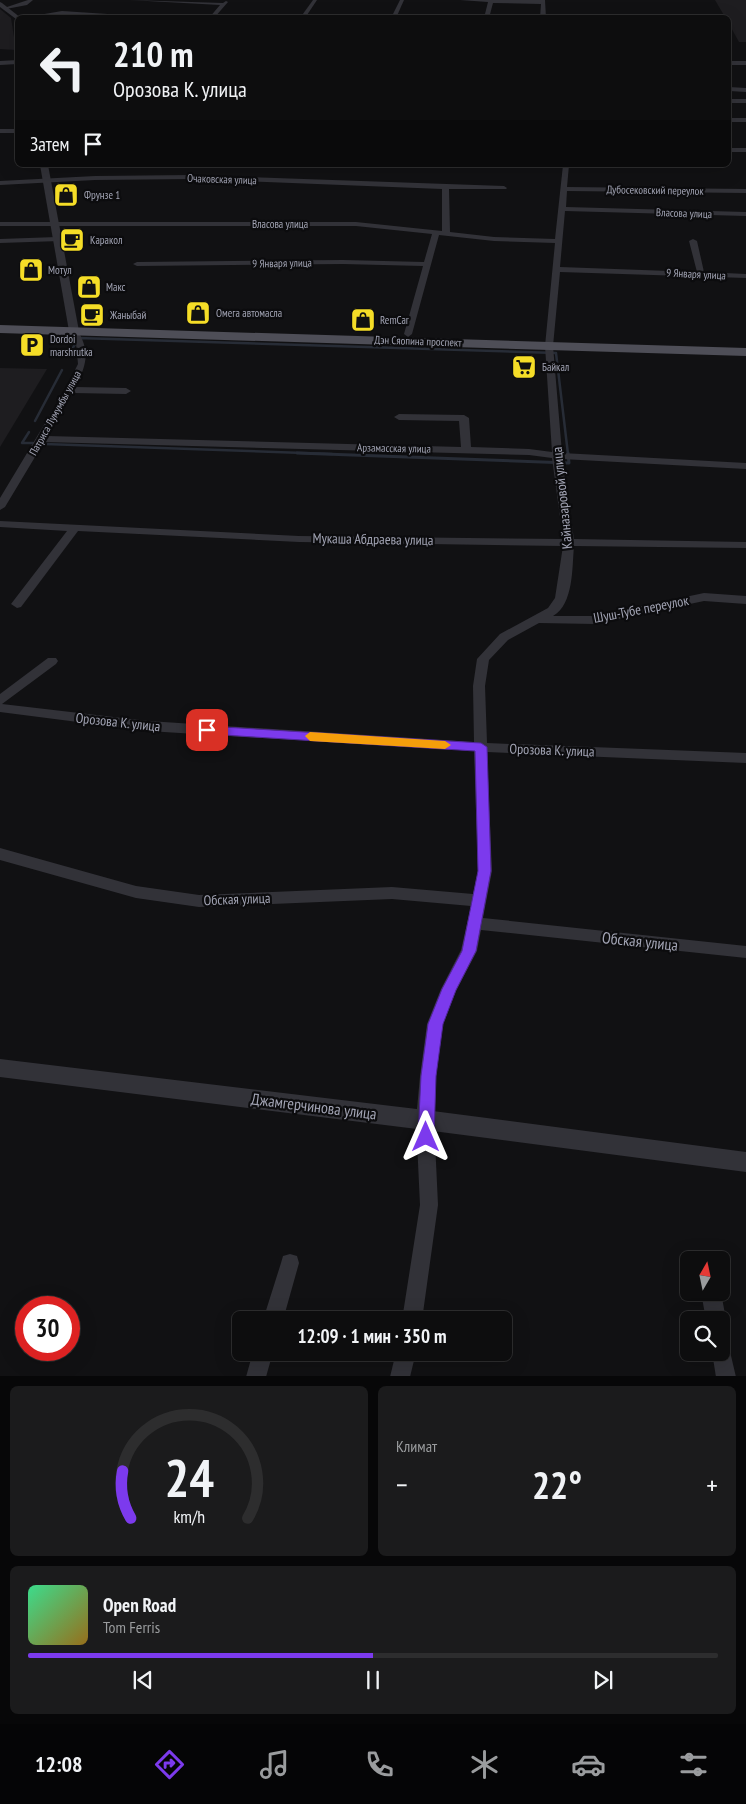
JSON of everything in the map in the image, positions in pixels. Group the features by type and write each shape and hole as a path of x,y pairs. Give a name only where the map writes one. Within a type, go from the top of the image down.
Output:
{"main road":[{"name":"Дэн Сяопина проспект","path":"0,322 73,328"},
{"name":"Дэн Сяопина проспект","path":"0,329 73,328 549,342 746,345"},
{"name":"Дэн Сяопина проспект","path":"298,334 408,334 746,352"}],"street":[{"path":"3,6 25,4 31,0"},
{"path":"131,0 225,2"},
{"path":"304,15 315,0"},
{"path":"394,15 402,0"},
{"path":"462,0 543,2 543,15"},
{"path":"487,15 491,1"},
{"path":"214,15 225,2"},
{"path":"3,6 15,16"},
{"path":"46,15 62,13 92,15"},
{"path":"0,63 15,62"},
{"path":"731,63 746,63"},
{"path":"731,89 746,90"},
{"path":"731,101 746,101"},
{"path":"731,120 746,120"},
{"path":"0,131 15,131"},
{"path":"731,150 746,150"},
{"name":"Патриса Лумумбы улица","path":"0,507 70,390 82,364 82,352 73,328 44,167"},
{"name":"Кайназаровой улица","path":"413,1311 429,1204 425,1120 436,1024 449,989 469,951 485,871 479,686 483,658 504,637 552,611 561,598 566,581 569,542 558,456 549,342 566,167"},
{"name":"Очаковская улица","path":"0,183 102,177 190,177 445,188 504,188"},
{"path":"445,188 446,233"},
{"name":"Дубосековский переулок","path":"564,189 746,192"},
{"name":"Власова улица","path":"562,209 746,214"},
{"name":"Власова улица","path":"0,224 356,224 494,239 559,241"},
{"path":"408,334 436,232"},
{"path":"0,241 57,239"},
{"path":"693,241 701,274"},
{"name":"9 Января улица","path":"137,264 343,262 427,264"},
{"name":"9 Января улица","path":"556,269 746,276"},
{"path":"70,390 126,391"},
{"path":"399,416 464,418 466,450"},
{"name":"Арзамасская улица","path":"41,439 529,452 558,456 746,466"},
{"name":"Мукаша Абдраева улица","path":"0,524 299,539 746,545"},
{"path":"17,604 75,528"},
{"name":"Шуш-Тубе переулок","path":"535,619 595,620 704,597 746,600"},
{"path":"0,700 52,661"},
{"name":"Орозова К. улица","path":"0,708 148,726 481,747 746,758"},
{"name":"Обская улица","path":"0,854 136,892 199,901 392,894 480,901"},
{"name":"Обская улица","path":"475,923 746,952"},
{"name":"Джамгерчинова улица","path":"0,1068 425,1120 746,1162"},
{"path":"276,1311 290,1263"},
{"path":"256,1376 261,1361"},
{"path":"400,1376 404,1361"},
{"path":"723,1361 726,1376"}],"shaded area":[{"path":"715,0 746,0 746,42 739,42 731,28 731,15 724,15"},
{"path":"0,9 11,18 15,50 0,49"},
{"path":"0,368 47,369 0,447"}],"waterway":[{"path":"73,348 78,338 556,353 568,454"},
{"path":"35,421 62,370"},
{"path":"29,432 22,443 33,443"},
{"path":"45,444 332,454"},
{"path":"297,453 569,463 568,453"}],"slow traffic":[{"path":"310,736 445,745"}],"place":[{"name":"Фрунзе 1","path":"66,195"},
{"name":"Каракол","path":"72,240"},
{"name":"Мотул","path":"31,270"},
{"name":"Макс","path":"89,287"},
{"name":"Омега автомасла","path":"198,313"},
{"name":"Жаныбай","path":"92,315"},
{"name":"RemCar","path":"363,320"},
{"name":"Dordoi marshrutka","path":"32,345"},
{"name":"Байкал","path":"524,367"}],"route":[{"path":"207,730 481,747 485,871 469,951 449,989 436,1024 428,1076 425,1120 426,1137"}]}
